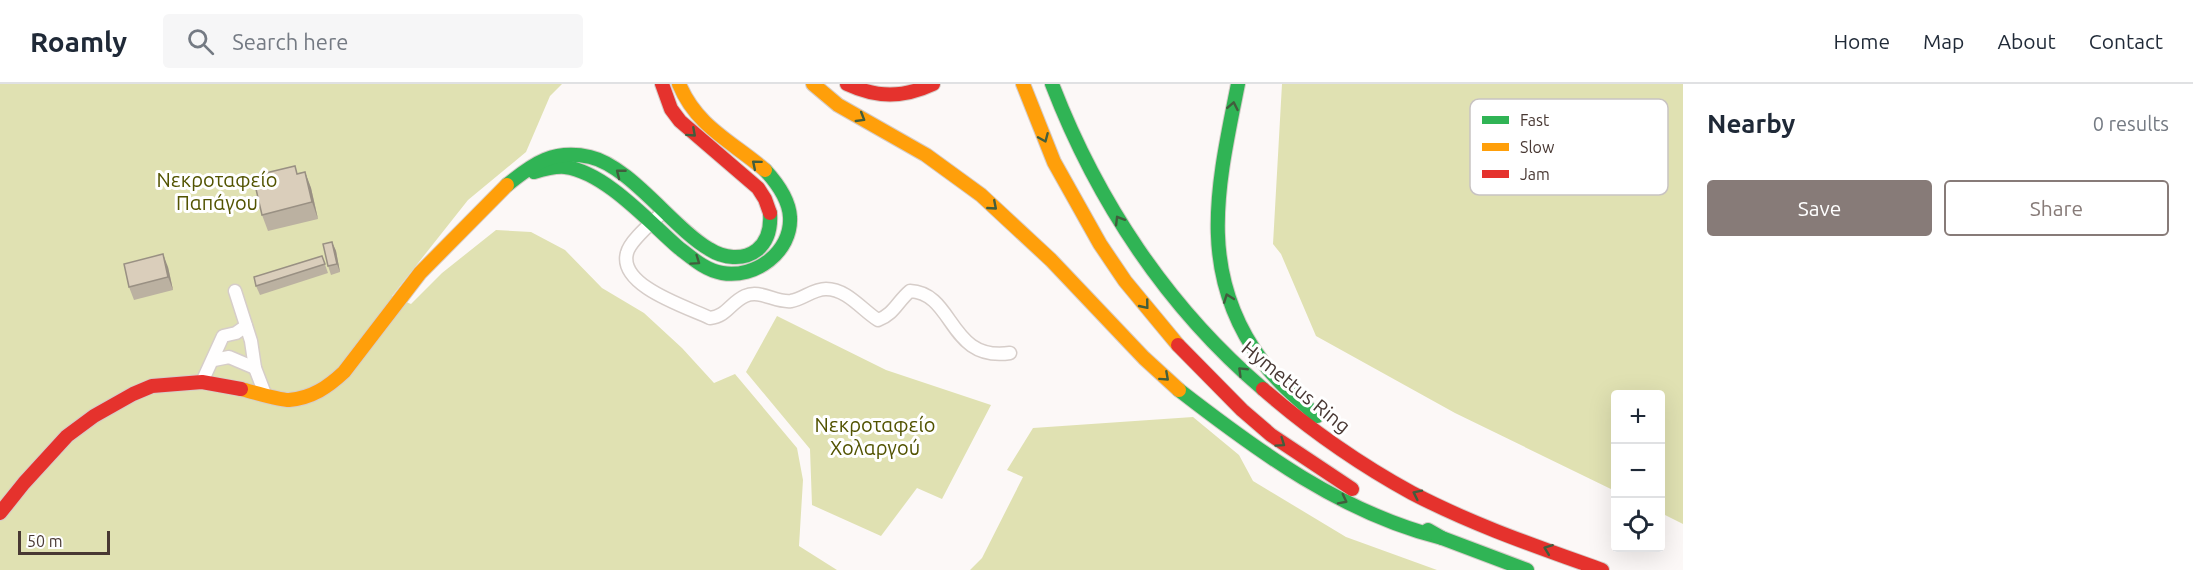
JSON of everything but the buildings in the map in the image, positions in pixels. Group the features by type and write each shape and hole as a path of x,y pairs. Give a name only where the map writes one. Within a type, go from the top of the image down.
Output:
{"main road":[{"path":"0,513 67,436 94,416 152,386 202,382 286,400 317,393 330,386 344,372 420,273 505,186 542,159 568,154 591,157 604,162 708,249 723,256 736,258 756,251 769,234 769,212 766,201 760,192 680,121 671,110 662,84"},
{"path":"470,224 524,177 537,170 551,167 568,168 584,172 601,181 701,265 715,272 743,273 771,260 787,237 790,222 789,207 776,182 692,108 683,95 680,84"},
{"path":"813,84 847,110 926,154 981,195 1052,260 1144,358 1179,390 1254,447 1313,485 1361,509 1414,531 1442,538 1527,570"},
{"path":"847,84 863,92 888,97 906,96 933,84"},
{"path":"1023,84 1054,162 1100,244 1125,281 1178,345 1270,435 1358,493 1442,538"},
{"name":"Hymettus Ring","path":"1052,84 1077,144 1138,252 1164,286 1224,353 1258,386 1296,417 1390,481 1455,512 1602,570"},
{"path":"1238,84 1216,204 1218,263 1234,314 1261,360 1281,382 1390,481"}],"street":[{"path":"664,211 632,243 627,254 627,267 632,276 645,288 710,318 719,317 746,295 759,294 790,301 808,293 826,289 854,300 866,313 878,320 889,316 910,291 920,292 930,298 970,346 980,352 995,355 1010,352"},
{"path":"235,291 246,326 255,368 265,394"},
{"path":"202,382 223,336 236,333 246,326"},
{"path":"214,360 229,357 255,368"}],"green space":[{"name":"Νεκροταφείο Παπάγου","path":"0,84 562,84 550,96 526,152 468,200 392,296 411,304 442,273 496,230 531,232 565,250 602,288 644,313 682,348 714,383 735,374 797,448 803,480 799,546 837,570 0,570"},
{"path":"1282,84 1683,84 1683,524 1665,515 1665,390 1611,390 1611,489 1455,413 1316,336 1281,254 1273,244"},
{"name":"Νεκροταφείο Χολαργού","path":"777,316 886,370 991,405 942,499 917,488 881,536 812,505 810,449 746,372"},
{"path":"1193,417 1239,455 1253,481 1346,537 1437,570 970,570 982,558 1023,477 1007,470 1033,428"}],"traffic: fast":[{"path":"1052,84 1090,169 1138,250 1196,323 1263,389"},
{"path":"1238,84 1219,192 1220,261 1228,294 1241,328 1268,369 1317,416"},
{"path":"507,185 526,170 545,160 566,155 590,157 620,172 709,249 733,257 746,256 761,246 768,233 770,213"},
{"path":"534,172 553,167 565,167 595,178 626,200 699,263 722,273 734,274 747,272 769,260 778,252 789,230 790,217 785,198 765,170"},
{"path":"1179,390 1240,436 1336,497 1405,527 1442,538"},
{"path":"1428,530 1442,538 1527,570"}],"traffic: slow":[{"path":"679,84 695,112 716,132 765,170"},
{"path":"813,84 838,105 926,155 981,195 1051,260 1144,358 1179,390"},
{"path":"1023,84 1054,162 1100,244 1125,281 1178,345"},
{"path":"241,389 289,400 312,394 332,382 344,372 420,273 507,185"}],"traffic: jam":[{"path":"662,84 671,109 680,121 758,188 770,213"},
{"path":"847,84 879,94 901,94 933,84"},
{"path":"1178,345 1242,410 1271,435 1352,489"},
{"path":"0,513 67,436 94,416 133,394 152,386 202,382 241,389"},
{"path":"1263,389 1335,445 1412,493 1482,525 1602,570"}]}
